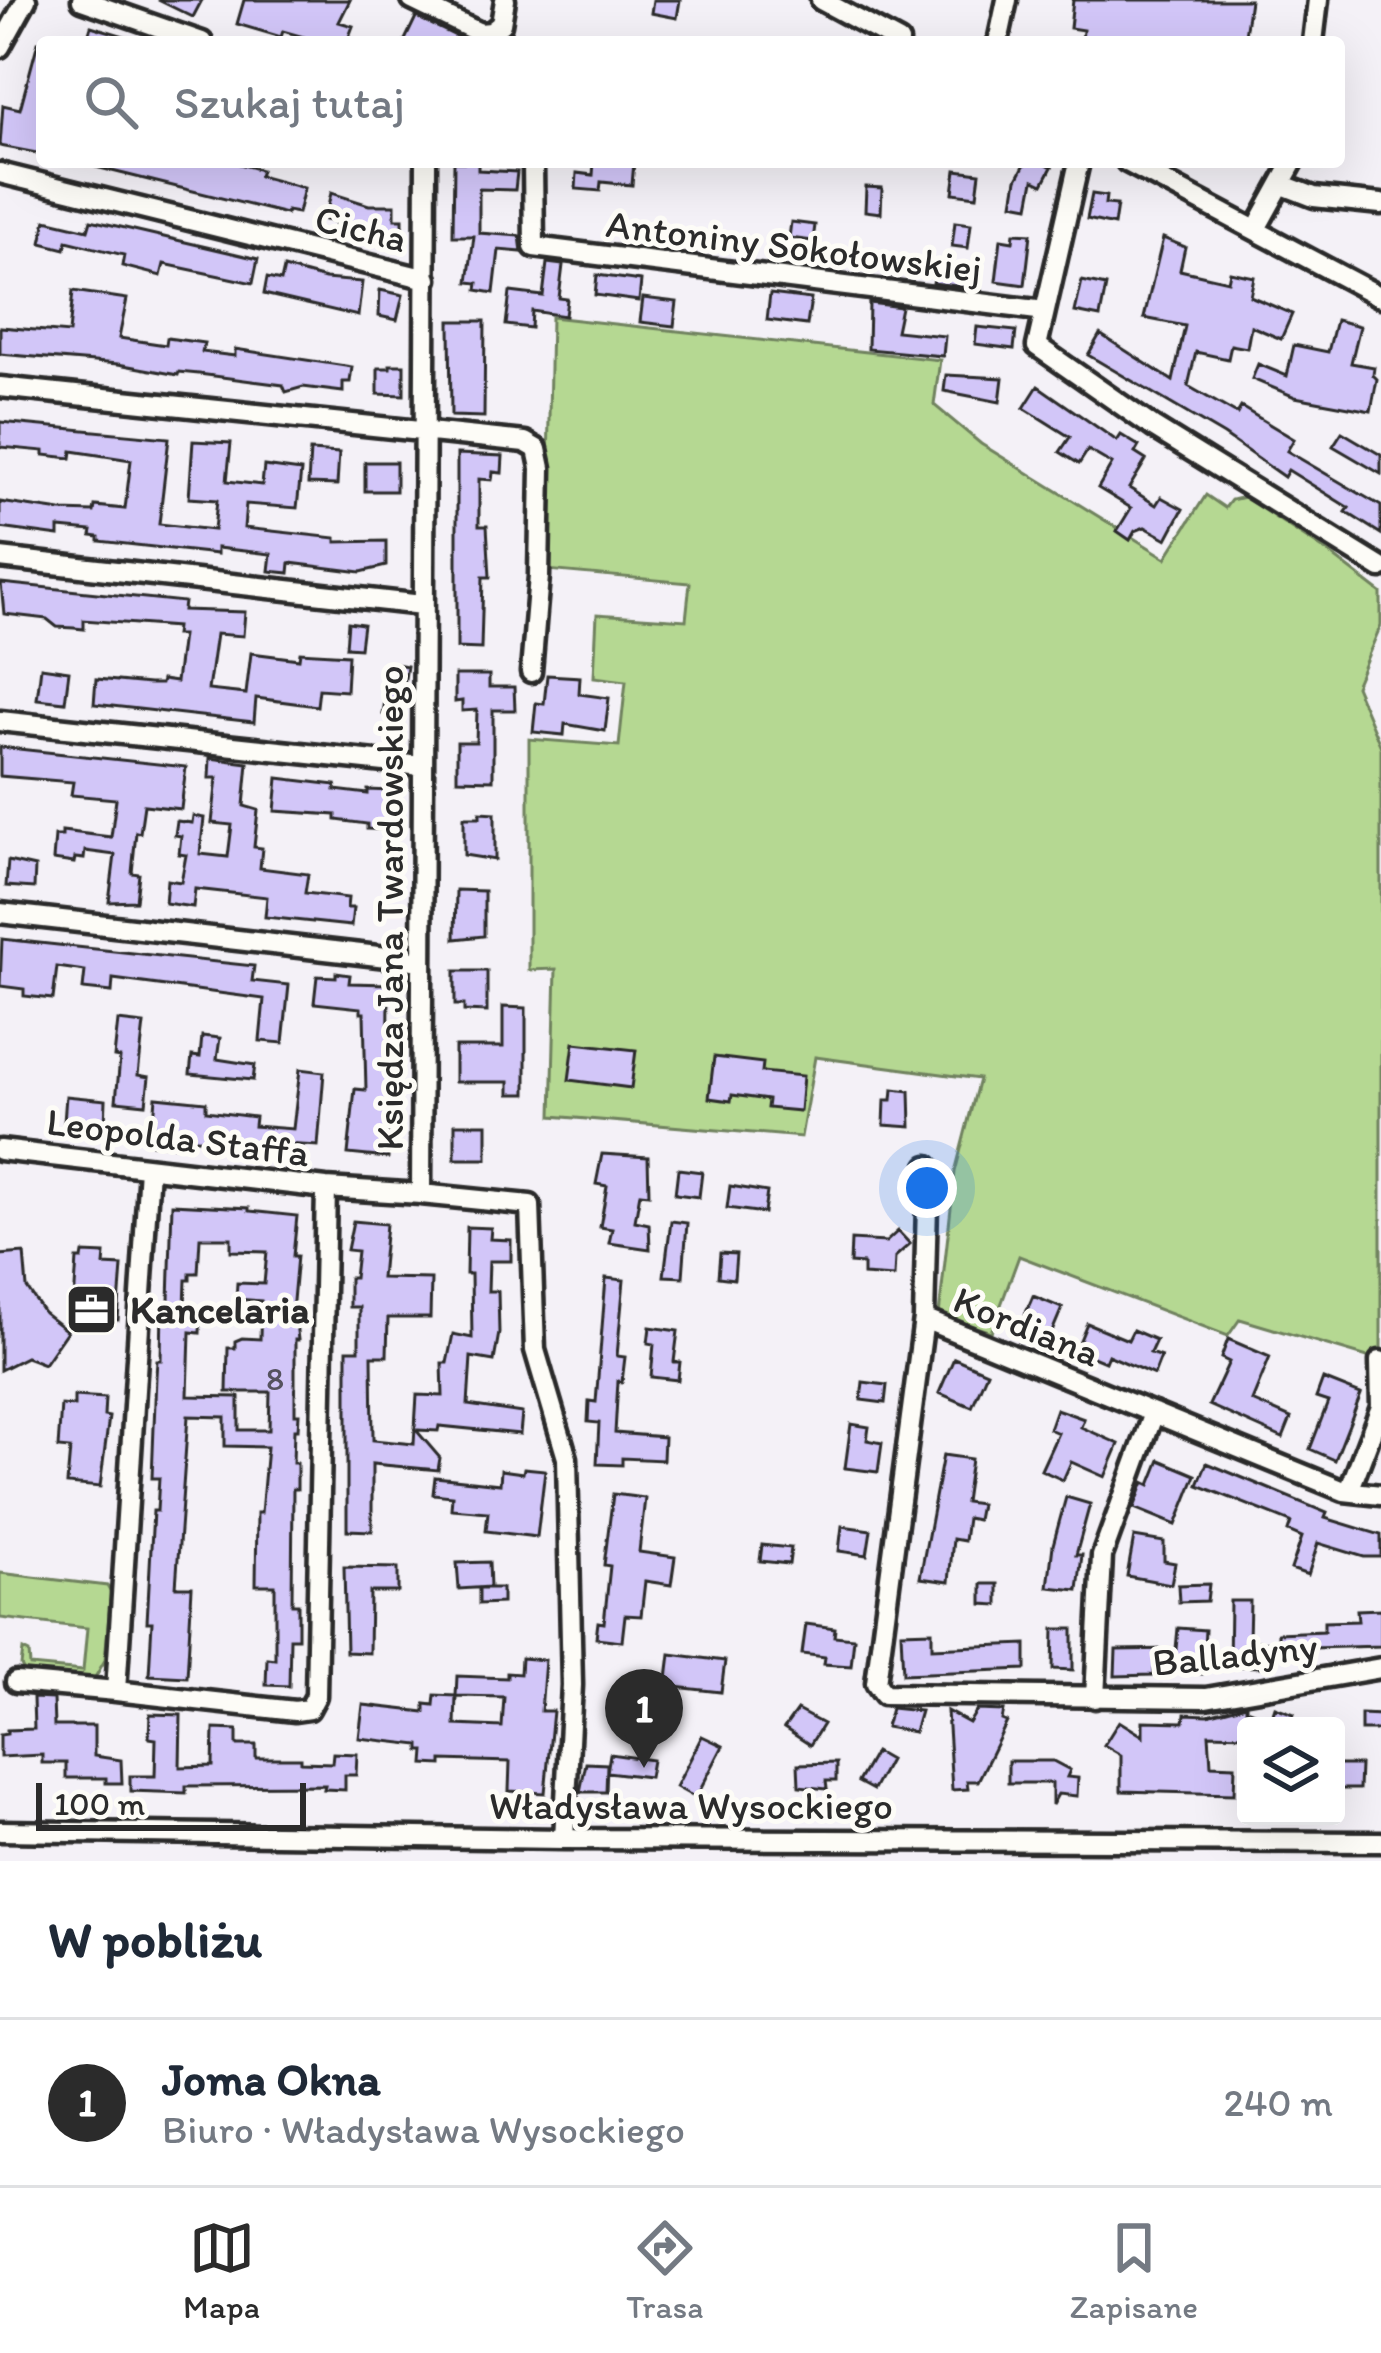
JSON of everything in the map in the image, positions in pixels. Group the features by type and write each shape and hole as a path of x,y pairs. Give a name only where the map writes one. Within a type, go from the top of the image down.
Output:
{"street":[{"path":"0,47 26,0"},
{"path":"82,0 185,36"},
{"path":"412,0 480,33 501,24 505,0"},
{"path":"821,0 888,36"},
{"path":"860,21 868,0"},
{"path":"999,36 1007,0"},
{"path":"1314,36 1318,0"},
{"name":"Księdza Jana Twardowskiego","path":"425,168 421,1194 530,1205 535,1350 567,1458 572,1685 564,1839"},
{"name":"Antoniny Sokołowskiej","path":"532,168 534,247 1045,311"},
{"path":"1077,168 1037,346 1153,427 1381,568"},
{"path":"1138,168 1381,297"},
{"path":"1256,230 1290,168"},
{"name":"Cicha","path":"0,173 427,279"},
{"path":"1282,185 1314,197 1381,204"},
{"path":"0,387 427,435 513,438 537,449 542,468 531,672"},
{"path":"0,558 422,605"},
{"path":"0,721 422,766"},
{"path":"0,913 422,961"},
{"name":"Leopolda Staffa","path":"0,1150 326,1188 421,1194"},
{"path":"924,1319 928,1166"},
{"path":"116,1691 149,1168"},
{"path":"16,1682 309,1709 316,1696 326,1188"},
{"name":"Kordiana","path":"876,1683 924,1319 1349,1491 1381,1495"},
{"path":"1349,1491 1381,1407 1380,1360"},
{"name":"Balladyny","path":"1095,1698 1102,1556 1154,1413"},
{"name":"Balladyny","path":"876,1683 884,1694 1206,1698 1381,1668"},
{"name":"Władysława Wysockiego","path":"0,1831 1381,1842"},
{"path":"877,1838 877,1861"},
{"path":"997,1839 997,1861"}],"green space":[{"path":"551,317 940,360 934,405 981,444 1166,558 1206,495 1225,508 1231,500 1244,497 1381,593 1381,625 1355,686 1381,747 1381,1361 1240,1319 1228,1336 1019,1256 991,1332 939,1315 955,1172 979,1079 815,1057 801,1137 552,1116 556,969 529,970 529,739 619,746 626,681 594,677 597,614 686,620 690,583 546,570"},
{"path":"0,1573 107,1586 111,1593 105,1660 93,1681 26,1674 21,1666 23,1650 29,1653 30,1666 83,1671 87,1628 0,1618"}],"building":[{"path":"158,0 202,0 193,17"},
{"path":"244,0 350,0 339,22 353,26 349,36 300,36 283,31 278,36 237,24"},
{"path":"653,0 680,0 677,18 651,13"},
{"path":"1073,0 1250,0 1245,36 1082,36 1083,30 1070,28"},
{"path":"416,17 456,36 407,36"},
{"path":"91,26 124,36 88,36"},
{"path":"36,49 36,153 0,146 3,105 20,109"},
{"path":"100,168 254,168 261,170 259,176 304,188 298,213 286,214"},
{"path":"454,168 517,172 515,190 479,189 479,233 520,236 522,252 499,250 494,293 477,290 478,283 468,282 474,236 453,236"},
{"path":"594,168 633,168 632,185 601,182 600,191 576,189 577,173 593,175"},
{"path":"1023,168 1051,168 1043,184 1034,180 1029,206 1013,203"},
{"path":"956,170 980,173 977,196 953,193"},
{"path":"866,187 882,188 881,213 865,211"},
{"path":"331,193 369,205 395,205 395,219 403,219 403,238 370,238 370,233 325,220"},
{"path":"1092,194 1106,196 1105,204 1117,205 1114,225 1087,219"},
{"path":"46,220 88,230 91,220 258,259 253,283 164,264 161,276 122,266 124,255 67,241 65,249 41,243"},
{"path":"791,222 815,225 813,241 789,238"},
{"path":"955,222 971,224 968,248 952,246"},
{"path":"1014,233 1031,234 1025,285 996,281 1001,239 1013,241"},
{"path":"1163,238 1185,247 1180,270 1228,281 1230,272 1254,277 1250,296 1292,314 1281,339 1251,326 1247,348 1231,345 1228,359 1196,352 1188,386 1237,414 1241,407 1294,439 1287,451 1381,506 1381,534 1288,470 1284,477 1224,435 1088,355 1100,334 1173,381 1185,326 1144,318"},
{"path":"547,263 563,265 559,298 567,299 565,316 532,311 531,328 506,325 510,292 543,296"},
{"path":"284,268 362,282 358,316 264,294 267,278 281,281"},
{"path":"935,274 981,282 980,289 933,283"},
{"path":"597,275 641,281 639,301 595,295"},
{"path":"1082,281 1106,286 1100,317 1075,312"},
{"path":"380,290 403,295 397,320 379,316"},
{"path":"73,291 127,299 119,338 166,345 167,338 204,343 202,352 235,356 235,349 352,367 350,382 343,382 343,392 303,387 286,392 283,385 0,354 0,327 69,333"},
{"path":"770,294 811,299 807,325 767,320"},
{"path":"643,298 677,302 674,326 640,322"},
{"path":"869,303 901,307 896,331 945,336 943,356 868,349"},
{"path":"1336,320 1360,326 1351,363 1374,367 1377,379 1371,411 1295,397 1252,379 1258,364 1287,376 1294,345 1328,352"},
{"path":"450,321 485,321 484,417 451,416"},
{"path":"977,327 1016,331 1014,349 975,344"},
{"path":"404,365 404,395 378,394 378,368"},
{"path":"946,375 1003,378 1000,402 944,391"},
{"path":"1038,386 1117,441 1121,435 1139,446 1135,453 1146,460 1129,488 1156,505 1161,497 1183,509 1167,539 1145,527 1130,540 1117,531 1131,508 1098,488 1112,464 1088,450 1079,464 1060,452 1070,437 1024,408"},
{"path":"0,422 169,438 159,524 214,530 217,500 189,498 193,441 231,443 227,481 262,485 264,466 301,471 297,508 246,504 244,528 336,538 336,542 386,541 386,566 361,572 290,563 289,573 269,571 271,554 217,548 217,554 99,541 91,536 92,531 59,528 59,536 0,528 0,502 61,511 94,512 95,506 125,509 131,460 72,451 71,458 0,447"},
{"path":"1342,432 1381,455 1381,474 1333,446"},
{"path":"310,451 339,453 337,485 308,484"},
{"path":"457,454 503,456 502,473 493,472 492,480 479,479 479,526 487,526 490,577 483,577 481,649 457,648"},
{"path":"365,462 396,462 396,491 365,491"},
{"path":"1,583 184,602 183,610 245,612 243,636 216,634 208,690 246,694 251,653 299,659 300,652 348,655 346,691 319,689 317,706 256,698 254,722 94,704 96,679 176,682 182,635 175,635 176,627 84,620 84,629 57,627 47,619 4,614"},
{"path":"348,622 363,624 360,648 346,647"},
{"path":"390,663 407,666 399,715 383,714"},
{"path":"41,667 69,671 65,702 37,699"},
{"path":"455,675 489,675 489,687 514,687 515,710 493,710 493,780 457,779 457,742 476,742 477,710 462,711 462,701 455,702"},
{"path":"547,675 580,677 579,694 609,698 605,731 565,724 564,735 533,732 536,703 544,704"},
{"path":"0,747 186,767 181,809 144,805 132,873 139,874 136,901 109,902 115,855 85,851 84,859 75,858 74,863 53,860 55,836 62,836 62,831 111,837 116,799 71,795 73,782 0,776"},
{"path":"210,758 248,763 244,806 258,810 254,847 262,848 260,868 308,874 305,893 348,898 347,908 353,908 351,926 265,917 267,897 195,889 193,907 165,903 167,880 181,882 186,855 179,854 177,821 192,823 193,816 204,818 200,854 228,857 232,825 212,823 217,778 209,778"},
{"path":"278,778 368,794 368,790 392,791 391,830 367,829 367,824 336,820 336,815 275,811"},
{"path":"480,812 495,813 495,860 464,855 464,817 480,817"},
{"path":"8,861 35,867 34,888 6,886"},
{"path":"456,890 484,891 484,936 455,939"},
{"path":"2,939 254,966 252,981 289,985 283,1043 260,1041 264,999 113,979 112,992 83,989 85,971 57,967 53,999 24,996 24,989 0,986"},
{"path":"455,971 487,971 487,1012 464,1011 464,1005 455,1005"},
{"path":"336,973 350,975 349,983 389,984 388,1158 348,1154 355,1089 366,1090 364,1013 361,1008 314,1003 317,976 336,977"},
{"path":"503,1007 526,1008 526,1094 509,1094 509,1082 455,1082 455,1047 503,1047"},
{"path":"118,1021 144,1024 138,1075 149,1077 146,1104 116,1101"},
{"path":"202,1036 220,1038 217,1059 255,1065 253,1080 190,1074 192,1056 200,1057"},
{"path":"574,1043 636,1050 631,1088 569,1080"},
{"path":"714,1057 763,1063 762,1072 803,1076 800,1111 767,1108 768,1100 732,1095 731,1101 709,1098"},
{"path":"300,1069 324,1072 318,1146 180,1138 179,1146 152,1144 156,1097 206,1102 206,1111 255,1117 254,1126 293,1129"},
{"path":"893,1089 910,1091 911,1127 884,1125 885,1100 892,1100"},
{"path":"66,1096 106,1100 105,1125 64,1122"},
{"path":"455,1124 487,1124 487,1159 455,1159"},
{"path":"602,1154 648,1157 649,1194 640,1193 635,1221 649,1224 650,1249 609,1243 612,1229 600,1227 607,1186 596,1184"},
{"path":"678,1169 702,1172 699,1197 675,1194"},
{"path":"730,1186 767,1192 764,1213 727,1208"},
{"path":"172,1204 297,1216 292,1312 298,1340 295,1414 299,1414 298,1429 294,1429 297,1489 293,1489 292,1604 298,1604 298,1638 290,1638 289,1686 266,1685 267,1658 275,1659 275,1585 256,1585 257,1513 261,1513 267,1447 225,1446 225,1417 188,1416 176,1587 192,1587 187,1677 149,1675 152,1622 147,1622 159,1478 152,1478 156,1376 157,1360 161,1360 162,1306 169,1301","holes":["200,1238 231,1238 231,1251 267,1252 264,1284 237,1283 236,1299 261,1301 260,1339 242,1338 235,1341 235,1348 228,1348 227,1392 270,1392 269,1430 239,1430 239,1397 188,1396 190,1332 200,1333 201,1308 185,1307 186,1280 190,1273 198,1273"]},
{"path":"353,1221 386,1224 381,1278 431,1279 430,1318 388,1318 387,1356 372,1356 373,1440 414,1444 417,1395 443,1396 442,1363 447,1363 453,1334 472,1338 467,1227 491,1228 490,1239 511,1240 511,1261 489,1261 488,1291 498,1291 499,1333 494,1361 471,1357 468,1405 522,1413 520,1434 439,1426 438,1431 416,1430 440,1458 438,1470 372,1464 372,1531 347,1530 347,1350 359,1350 359,1307 349,1307 349,1278 354,1278 357,1251 347,1250"},
{"path":"671,1221 687,1223 683,1277 664,1276"},
{"path":"898,1231 910,1244 895,1257 894,1277 863,1275 863,1264 850,1263 851,1240 886,1242"},
{"path":"24,1253 27,1288 44,1313 67,1331 44,1364 26,1357 0,1370 0,1255"},
{"path":"83,1253 105,1254 104,1265 122,1266 118,1320 73,1318 77,1259"},
{"path":"720,1253 736,1254 734,1279 718,1277"},
{"path":"606,1278 624,1280 617,1356 625,1357 622,1382 618,1381 615,1433 664,1437 663,1460 622,1458 622,1465 597,1464 599,1423 588,1422 589,1401 596,1402"},
{"path":"1033,1296 1062,1308 1049,1339 1020,1327"},
{"path":"1087,1323 1128,1340 1133,1330 1156,1340 1150,1353 1161,1357 1154,1375 1108,1355 1105,1362 1076,1350"},
{"path":"650,1327 678,1331 674,1362 680,1362 678,1380 651,1377 654,1344 648,1343"},
{"path":"1228,1339 1270,1357 1252,1401 1291,1418 1283,1438 1209,1405 1229,1362 1221,1358"},
{"path":"954,1358 987,1372 972,1407 939,1393"},
{"path":"1323,1379 1361,1394 1335,1460 1310,1449 1328,1402 1316,1398"},
{"path":"863,1382 887,1385 885,1403 861,1400"},
{"path":"74,1396 105,1398 104,1416 109,1417 100,1487 67,1484 70,1449 58,1448 61,1405 74,1406"},
{"path":"1056,1409 1084,1419 1081,1427 1119,1444 1105,1477 1071,1462 1063,1480 1041,1470 1058,1433 1049,1429"},
{"path":"851,1424 869,1427 867,1440 882,1443 878,1472 845,1468"},
{"path":"943,1455 971,1459 965,1502 980,1504 977,1520 967,1518 964,1541 953,1539 949,1582 920,1578"},
{"path":"1160,1460 1196,1475 1176,1525 1134,1508"},
{"path":"1207,1463 1327,1513 1325,1518 1381,1535 1381,1557 1364,1557 1318,1543 1308,1575 1291,1569 1302,1537 1288,1531 1291,1522 1198,1485"},
{"path":"524,1468 545,1470 537,1537 486,1531 488,1512 451,1509 452,1496 433,1494 435,1477 500,1484 501,1470 523,1473"},
{"path":"613,1494 645,1498 639,1552 675,1557 671,1585 645,1581 641,1616 625,1615 622,1641 596,1638 598,1622 604,1623 610,1566 604,1565"},
{"path":"1066,1497 1090,1504 1076,1555 1082,1555 1078,1590 1048,1587"},
{"path":"842,1526 871,1530 867,1555 839,1551"},
{"path":"1134,1537 1164,1542 1164,1561 1175,1563 1171,1584 1127,1576"},
{"path":"762,1545 791,1548 789,1564 760,1561"},
{"path":"489,1562 490,1587 459,1589 457,1563"},
{"path":"344,1567 398,1568 398,1592 370,1592 369,1653 346,1652"},
{"path":"982,1584 998,1584 998,1605 982,1604"},
{"path":"1209,1584 1207,1601 1179,1602 1178,1585"},
{"path":"479,1588 502,1588 502,1603 479,1604"},
{"path":"1230,1601 1250,1601 1249,1641 1278,1642 1278,1633 1324,1631 1324,1622 1358,1621 1357,1610 1381,1609 1381,1646 1312,1648 1312,1656 1264,1657 1263,1667 1229,1666"},
{"path":"806,1624 835,1628 834,1636 854,1638 851,1666 824,1664 825,1657 802,1654"},
{"path":"1178,1628 1205,1630 1202,1674 1154,1670 1154,1675 1115,1676 1116,1650 1176,1649"},
{"path":"1054,1629 1073,1629 1073,1670 1053,1669"},
{"path":"932,1631 932,1648 1026,1644 1026,1669 903,1674 901,1632"},
{"path":"670,1654 725,1661 721,1692 666,1686"},
{"path":"521,1658 545,1660 541,1711 553,1711 545,1793 509,1791 510,1762 424,1764 425,1751 420,1751 420,1745 359,1738 363,1705 425,1712 425,1704 434,1705 435,1695 456,1696 457,1676 520,1674","holes":["456,1696 504,1697 502,1727 455,1725"]},
{"path":"33,1698 53,1699 54,1726 94,1726 94,1756 121,1760 122,1783 66,1778 66,1763 42,1763 42,1755 0,1757 0,1735 7,1730 34,1729"},
{"path":"1246,1705 1266,1717 1237,1717 1237,1735 1209,1734 1211,1765 1235,1766 1234,1794 1121,1791 1121,1755 1104,1745 1119,1721 1143,1736 1143,1721 1184,1722 1185,1714 1208,1715"},
{"path":"1275,1707 1293,1717 1272,1717"},
{"path":"891,1708 920,1711 914,1732 886,1727"},
{"path":"797,1710 823,1724 810,1745 784,1728"},
{"path":"977,1710 1004,1711 1002,1720 1007,1722 978,1781 967,1781 968,1789 952,1790 947,1711 969,1723"},
{"path":"150,1714 181,1715 180,1767 213,1766 214,1729 237,1730 237,1745 256,1745 256,1758 332,1763 333,1753 357,1754 356,1775 345,1775 345,1790 324,1789 325,1785 186,1786 186,1793 130,1791 130,1776 155,1776 156,1739 149,1738"},
{"path":"1361,1714 1381,1715 1381,1730 1361,1730"},
{"path":"702,1736 723,1746 696,1798 676,1787"},
{"path":"875,1752 889,1760 873,1790 858,1782"},
{"path":"610,1754 652,1760 649,1777 607,1772"},
{"path":"1008,1761 1053,1761 1070,1770 1067,1777 1078,1778 1077,1796 1058,1794 1052,1805 1052,1783 1008,1783"},
{"path":"586,1763 607,1764 606,1792 580,1792"},
{"path":"836,1763 836,1781 826,1781 827,1789 799,1786 798,1764"},
{"path":"1345,1765 1360,1765 1359,1789 1345,1789"}],"place":[{"name":"Kancelaria","path":"91,1309"},
{"name":"Joma Okna","path":"644,1768"}]}
